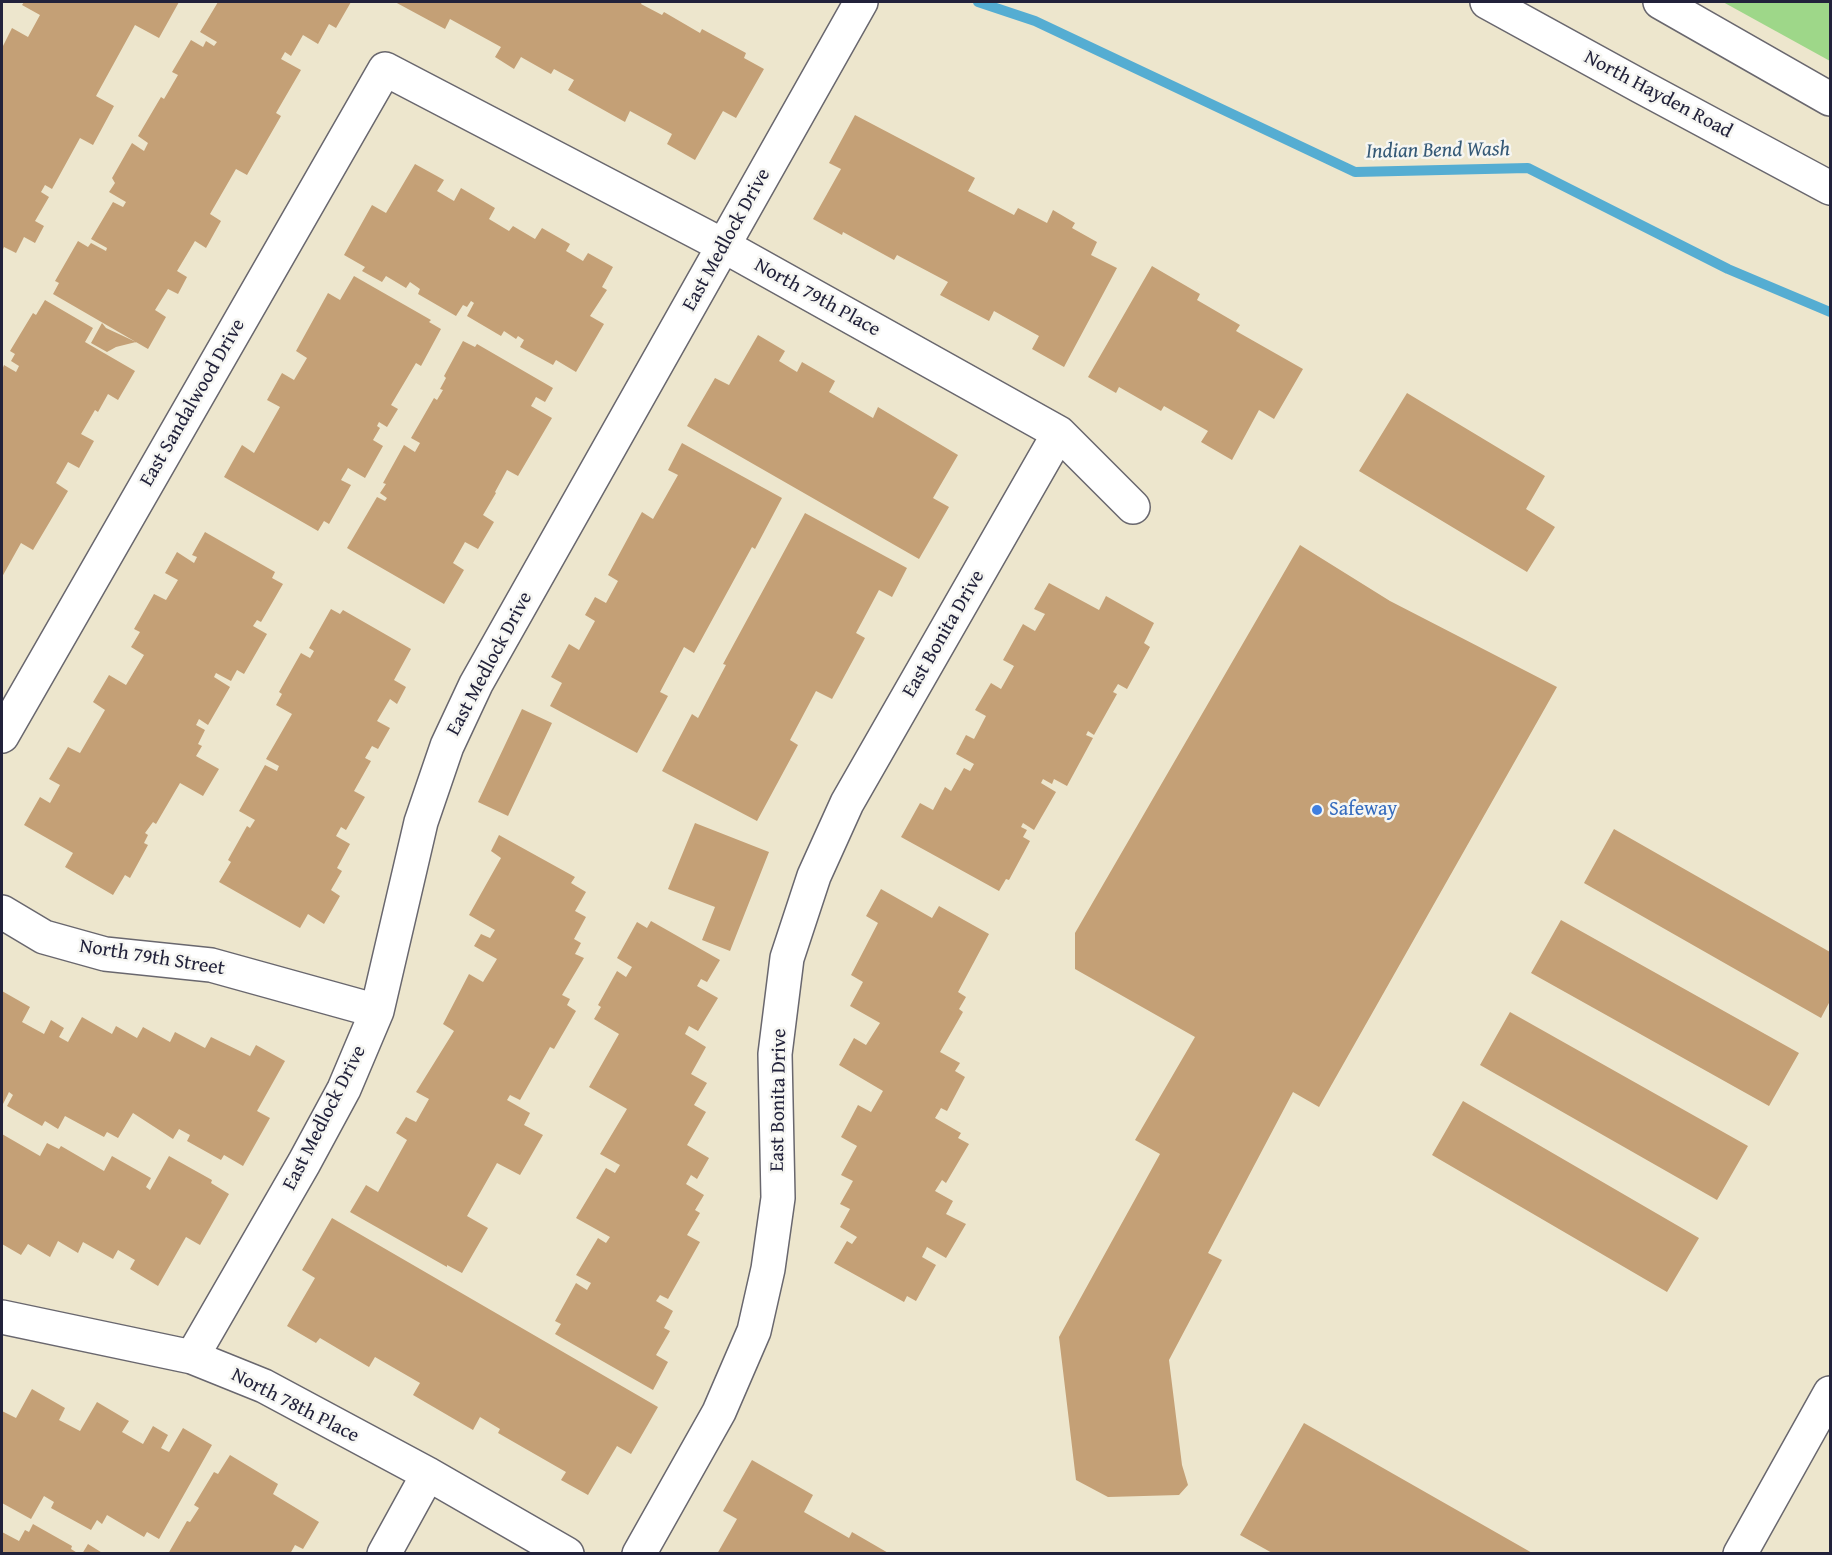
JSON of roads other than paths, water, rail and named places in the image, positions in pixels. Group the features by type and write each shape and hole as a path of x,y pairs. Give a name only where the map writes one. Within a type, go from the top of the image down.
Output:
{"street":[{"name":"East Medlock Drive","path":"192,1357 333,1110 377,1011 421,822 447,746 476,684 861,2"},
{"name":"North Hayden Road","path":"1487,2 1830,188"},
{"path":"1660,2 1830,99"},
{"name":"North 79th Place","path":"385,69 724,246 1059,433 1133,507"},
{"name":"East Sandalwood Drive","path":"2,736 385,69"},
{"name":"East Bonita Drive","path":"639,1554 719,1413 754,1331 768,1269 778,1198 776,1054 787,958 814,876 848,803 1059,433"},
{"name":"North 79th Street","path":"2,912 44,937 105,954 211,964 377,1011"},
{"name":"North 78th Place","path":"2,1317 192,1357 264,1386 428,1474 567,1554"},
{"path":"1740,1554 1830,1393"},
{"path":"384,1554 428,1474"}],"waterway":[{"name":"Indian Bend Wash","path":"978,2 1035,21 1355,172 1528,168 1728,269 1830,312"}],"place":[{"name":"Safeway","path":"1317,810"}]}
